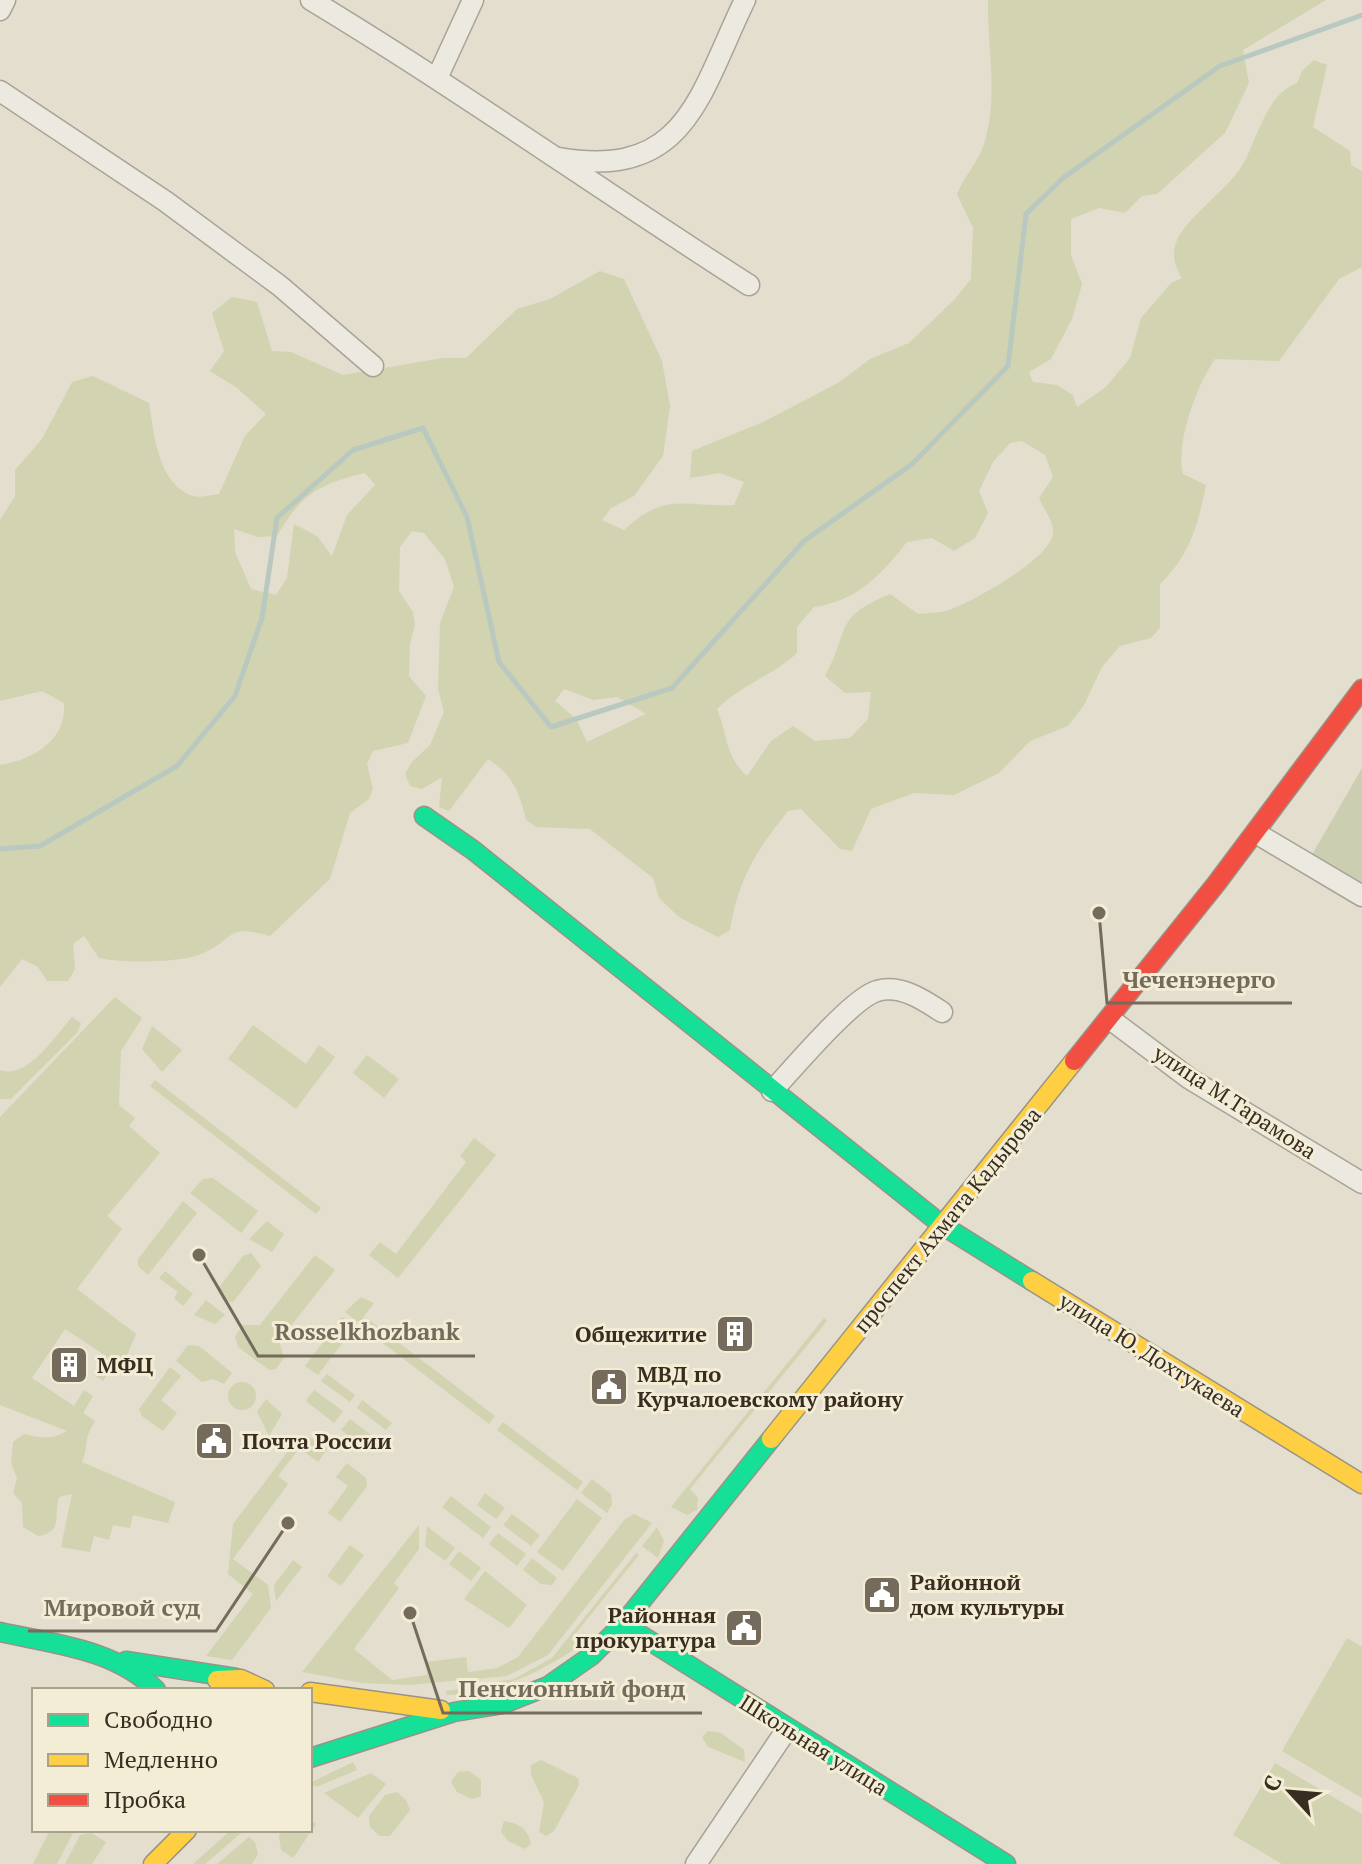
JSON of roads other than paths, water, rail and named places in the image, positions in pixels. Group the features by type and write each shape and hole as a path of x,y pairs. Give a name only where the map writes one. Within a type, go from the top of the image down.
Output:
{"main road":[{"name":"проспект Ахмата Кадырова","path":"312,1757 454,1712 503,1704 548,1686 591,1656 623,1624 1110,1019 1256,833 1362,689"},
{"name":"улица Ю. Дохтукаева","path":"424,816 473,850 942,1225 1362,1484"},
{"name":"Школьная улица","path":"623,1624 1006,1864"},
{"path":"0,1632 103,1657 290,1688"},
{"path":"103,1657 127,1666 149,1680 155,1688"},
{"path":"199,1688 210,1681 238,1678 260,1688"},
{"path":"312,1692 454,1712"},
{"path":"146,1864 160,1832"},
{"path":"153,1864 185,1832"}],"street":[{"path":"0,10 5,0"},
{"path":"311,0 438,76 554,157 749,285"},
{"path":"438,76 473,0"},
{"path":"554,157 592,164 631,159 663,146 686,122 745,0"},
{"path":"0,91 178,210 280,286 373,366"},
{"path":"1256,833 1362,896"},
{"path":"772,1091 857,1004 877,991 897,990 922,998 942,1012"},
{"name":"улица М.Тарамова","path":"1110,1019 1190,1079 1362,1183"},
{"path":"696,1864 787,1729"}],"waterway":[{"path":"0,849 40,846 177,766 235,696 262,618 277,518 353,450 423,428 467,517 499,662 551,727 672,688 804,541 912,464 1008,366 1026,214 1063,178 1220,66 1362,15"}],"place":[{"name":"Чеченэнерго","path":"1099,913"},
{"name":"Rosselkhozbank","path":"199,1255"},
{"name":"Общежитие","path":"735,1334"},
{"name":"МФЦ","path":"69,1365"},
{"name":"МВД по Курчалоевскому району","path":"609,1387"},
{"name":"Почта России","path":"214,1441"},
{"name":"Мировой суд","path":"288,1523"},
{"name":"Районной дом культуры","path":"882,1595"},
{"name":"Пенсионный фонд","path":"410,1613"},
{"name":"Районная прокуратура","path":"744,1628"}]}
